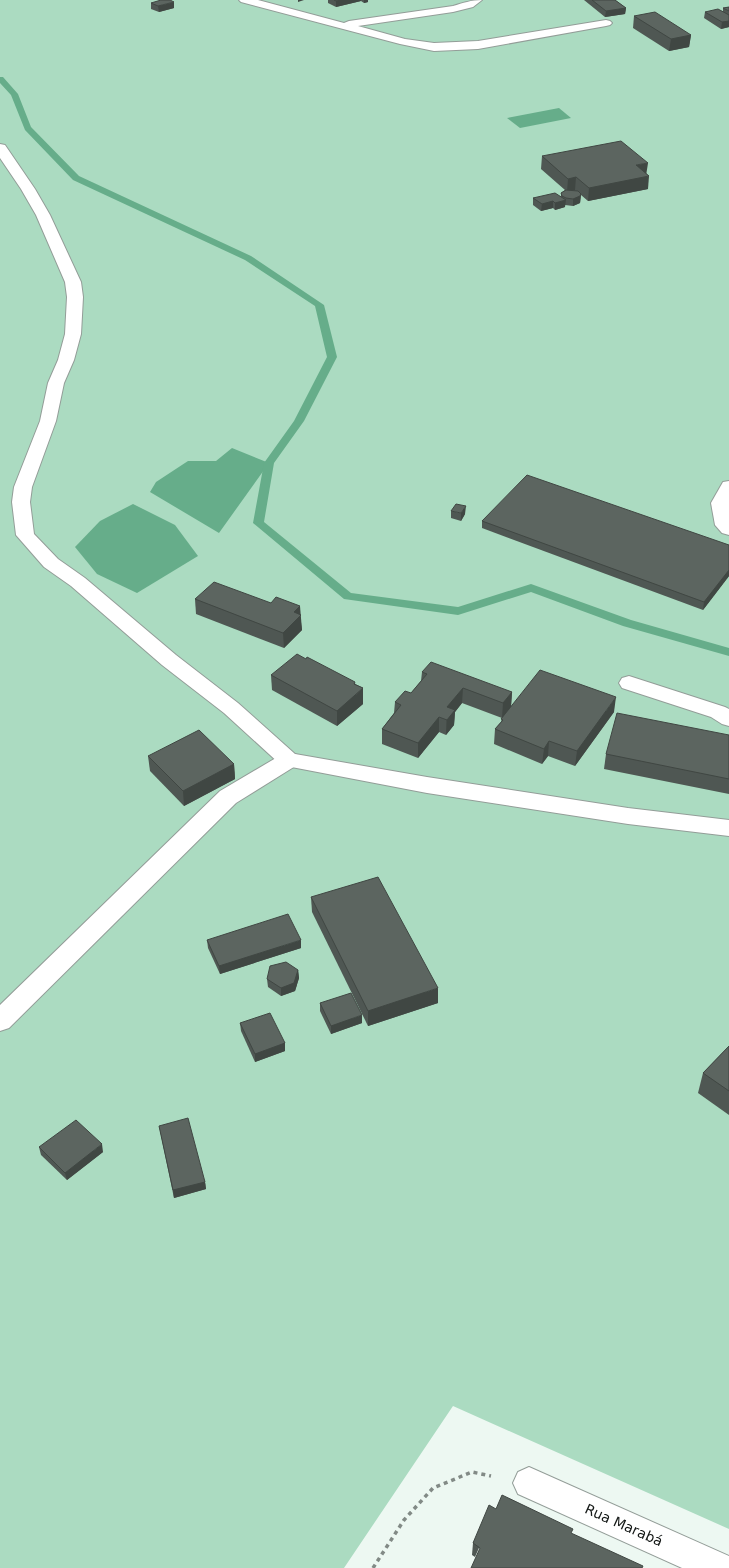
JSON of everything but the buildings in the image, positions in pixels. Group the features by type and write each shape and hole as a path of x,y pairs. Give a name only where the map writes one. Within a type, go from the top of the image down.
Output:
{"main road":[{"path":"245,0 404,42 434,47 478,44 606,23"},
{"path":"344,25 453,9 469,5 476,0"},
{"path":"0,148 28,189 43,215 73,282 75,297 73,334 66,360 56,383 48,421 23,487 21,502 25,535 51,563 78,582 169,660 231,708 290,760 427,785 628,816 729,828"},
{"path":"729,486 720,503 724,525 729,529"},
{"path":"629,683 718,712 729,719"},
{"path":"0,1021 228,797 290,760"},
{"name":"Rua Marabá","path":"529,1483 719,1568"}],"path":[{"path":"373,1568 404,1520 433,1488 472,1472 529,1483"}],"shaded area":[{"path":"0,0 729,0 729,1529 453,1406 344,1568 0,1568"},
{"path":"559,108 571,118 520,128 507,118"},
{"path":"232,448 269,463 219,533 150,492 156,482 188,461 216,461"},
{"path":"133,504 175,525 198,556 137,593 97,574 75,547 100,521"}],"waterway":[{"path":"0,79 14,94 28,128 76,178 248,258 319,305 332,357 299,421 269,463 258,523 348,596 458,611 531,588 627,623 729,652"}]}
